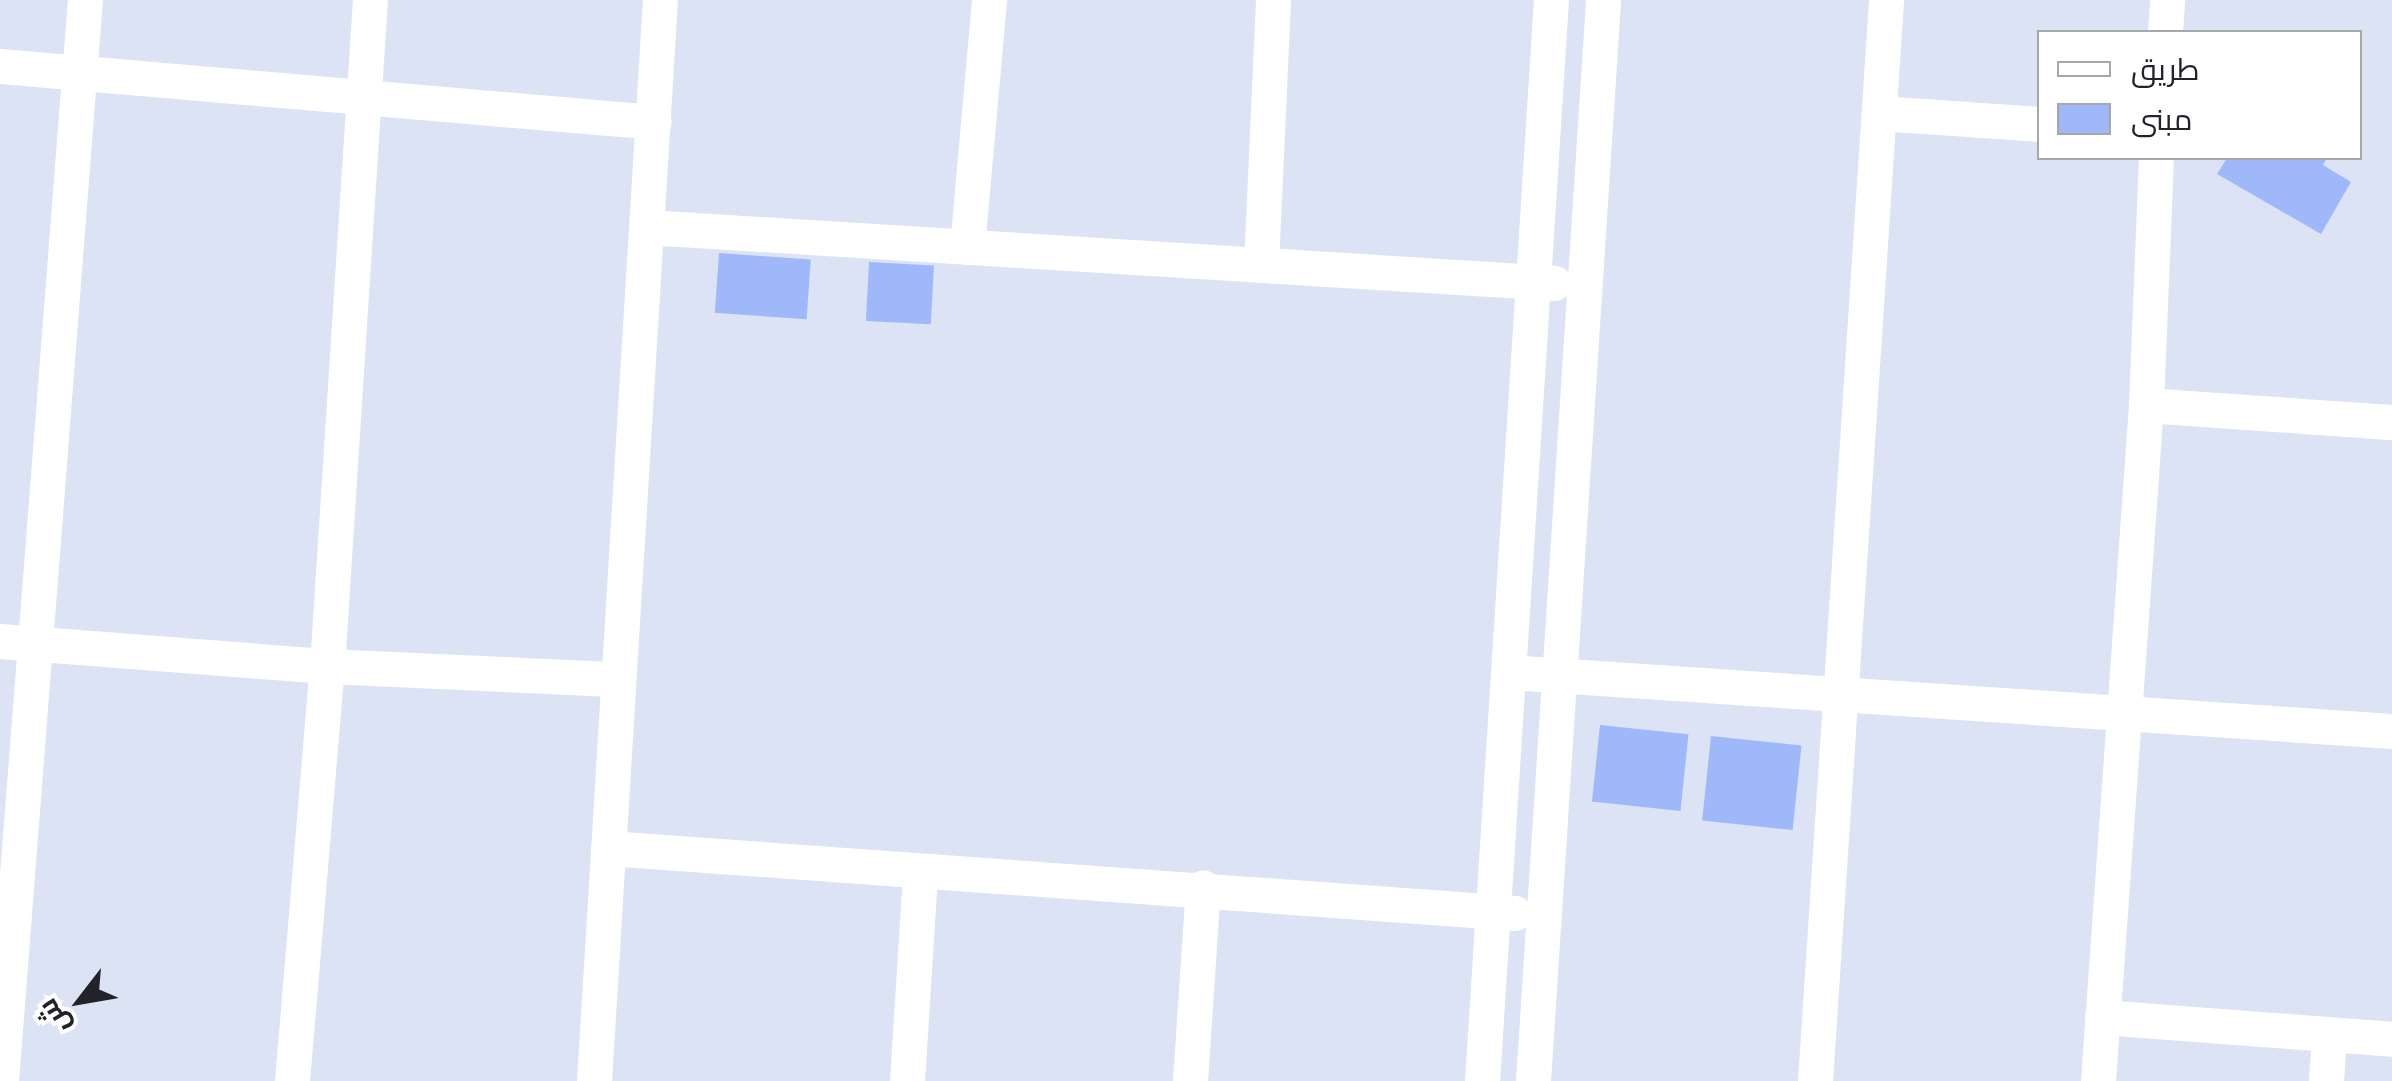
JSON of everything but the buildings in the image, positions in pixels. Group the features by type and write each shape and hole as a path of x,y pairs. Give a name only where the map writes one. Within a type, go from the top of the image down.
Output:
{"street":[{"path":"0,1081 38,643 85,0"},
{"path":"292,1081 327,666 370,0"},
{"path":"594,1081 660,0"},
{"path":"967,246 989,0"},
{"path":"1261,264 1273,0"},
{"path":"1482,1081 1551,0"},
{"path":"1534,1081 1603,0"},
{"path":"1815,1081 1886,0"},
{"path":"2165,30 2168,0"},
{"path":"0,66 654,122"},
{"path":"1879,113 2037,124"},
{"path":"2098,1081 2146,405 2156,160"},
{"path":"647,228 1584,286"},
{"path":"2146,405 2392,422"},
{"path":"0,641 327,666 618,679"},
{"path":"1509,672 1842,698 2392,731"},
{"path":"608,848 1544,915"},
{"path":"907,1081 920,872"},
{"path":"1190,1081 1203,888"},
{"path":"2102,1017 2392,1039"},
{"path":"2326,1081 2329,1036"}]}
